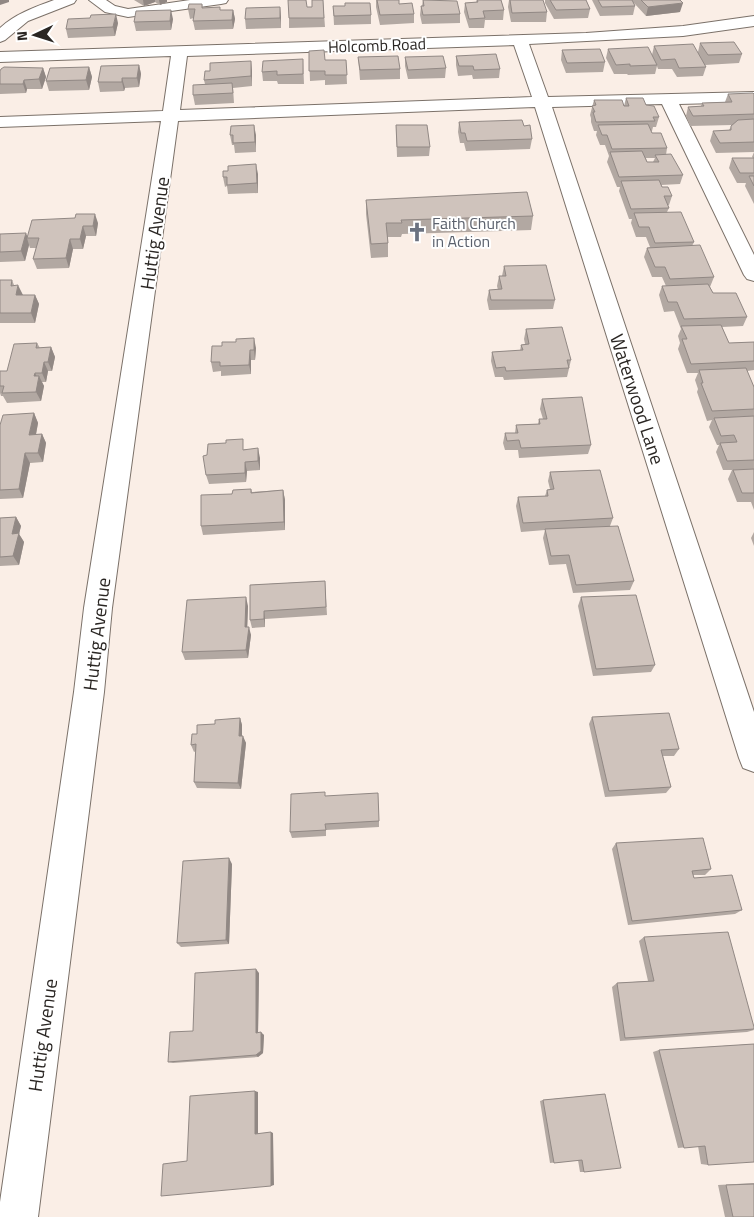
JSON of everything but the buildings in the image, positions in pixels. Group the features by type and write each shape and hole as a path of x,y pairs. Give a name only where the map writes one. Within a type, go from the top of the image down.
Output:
{"street":[{"path":"0,38 13,24 28,15 69,0"},
{"path":"96,0 110,9 128,13 221,0"},
{"name":"Holcomb Road","path":"0,57 626,36 683,31 753,14"},
{"name":"Waterwood Lane","path":"520,40 542,102 754,758"},
{"name":"Huttig Avenue","path":"18,1217 88,701 98,608 180,51"},
{"path":"0,122 542,102 754,97"},
{"path":"668,100 754,275"}],"place":[{"name":"Faith Church in Action","path":"417,232"}]}
